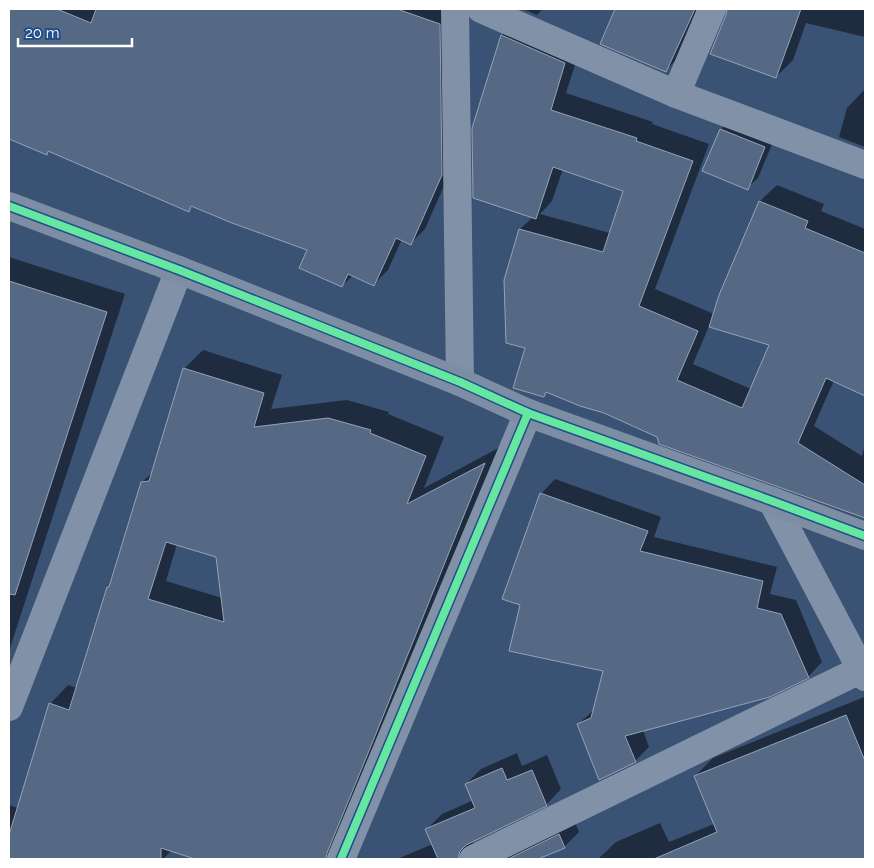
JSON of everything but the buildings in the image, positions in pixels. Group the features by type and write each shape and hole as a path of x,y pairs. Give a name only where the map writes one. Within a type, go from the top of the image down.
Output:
{"street":[{"path":"455,9 460,382"},
{"path":"481,9 676,94 865,165"},
{"path":"676,94 712,9"},
{"path":"9,206 179,270 460,382 528,413 865,536"},
{"path":"9,707 179,270"},
{"path":"341,859 528,413"},
{"path":"473,859 864,670 772,501"}],"cycle path":[{"path":"9,206 179,270 460,382 528,413 865,536"},
{"path":"341,859 528,413"}]}
